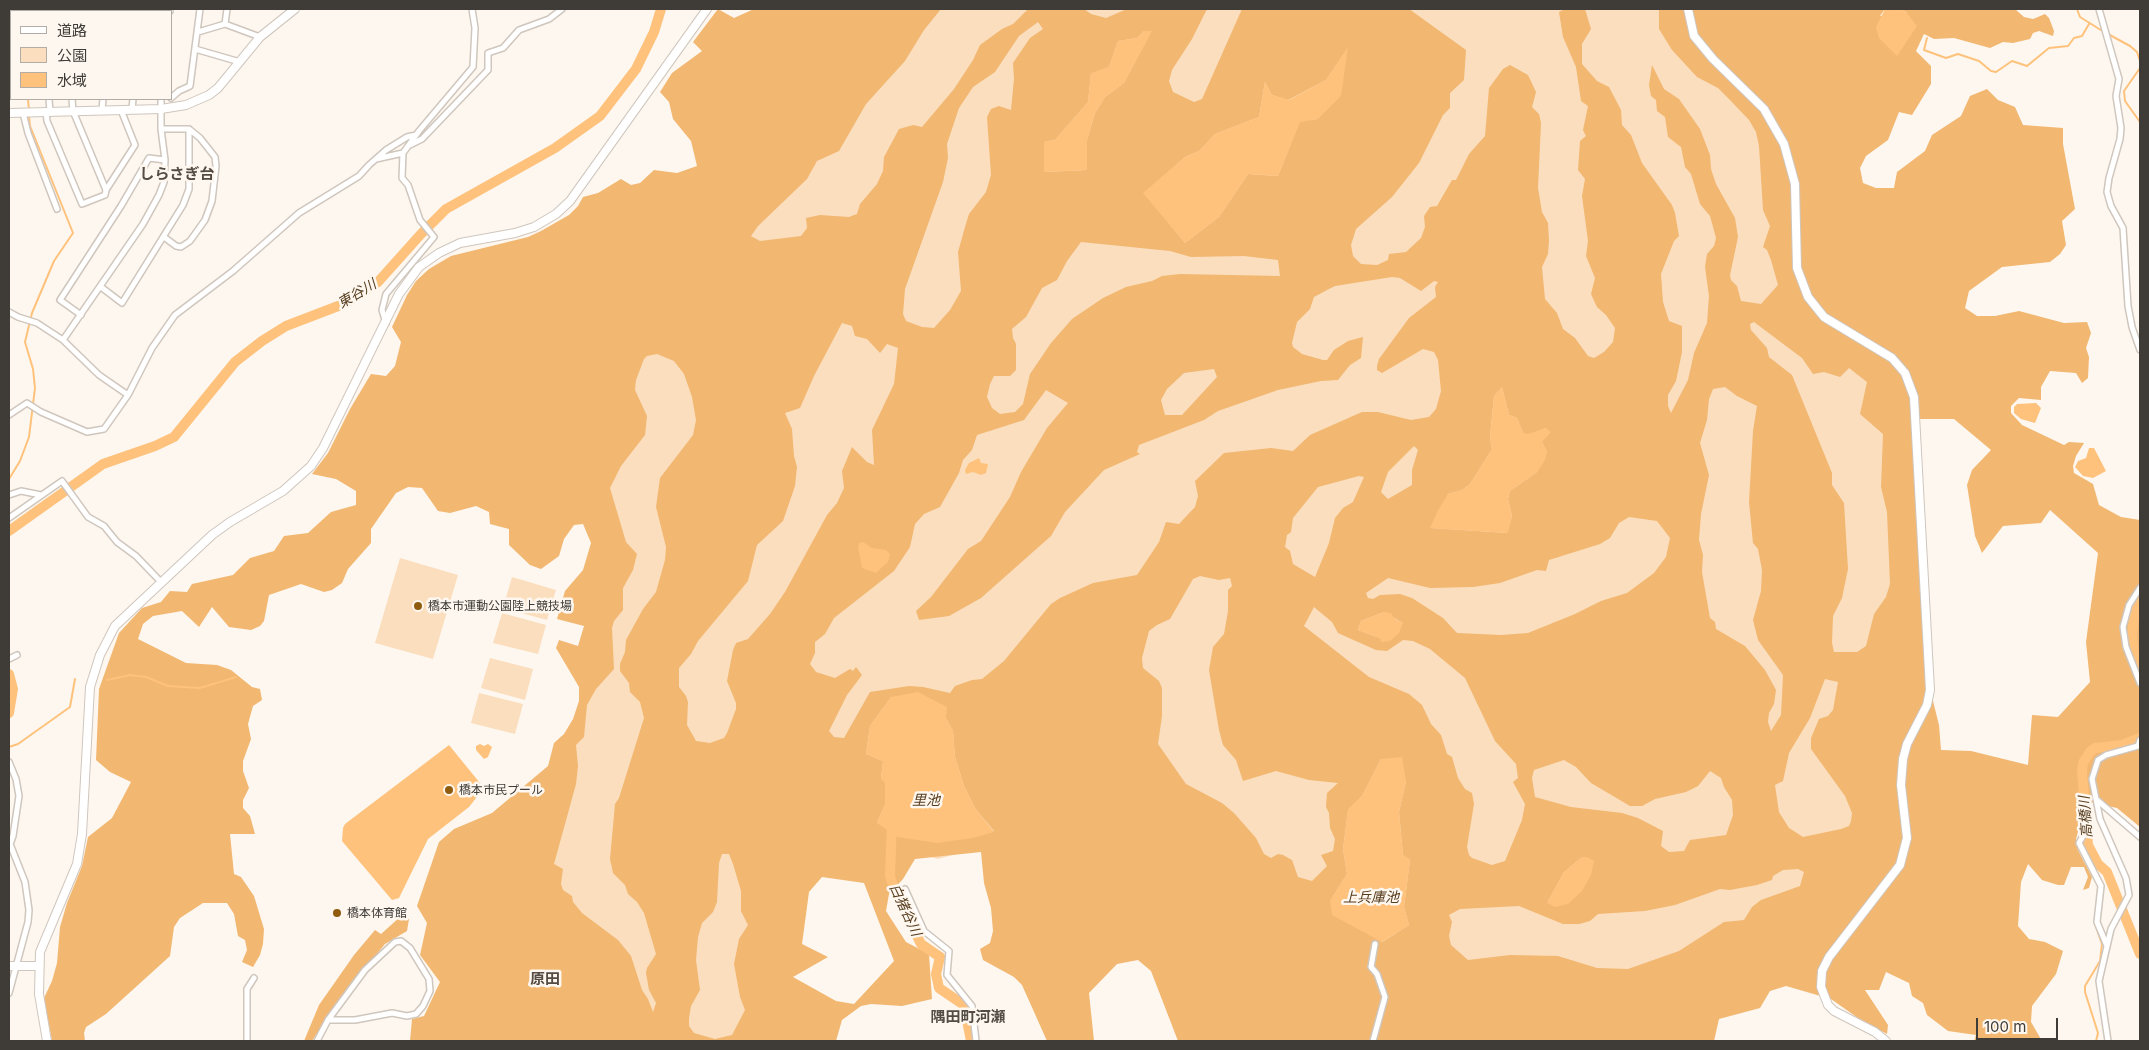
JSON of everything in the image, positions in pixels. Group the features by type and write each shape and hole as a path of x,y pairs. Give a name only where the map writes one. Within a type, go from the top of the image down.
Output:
{"street":[{"path":"172,97 179,90 190,86 200,9"},
{"path":"225,24 227,9"},
{"path":"386,323 382,310 386,294 434,237 421,222 408,185 402,178 403,153 473,68 475,28 472,9"},
{"path":"409,145 422,139 488,70 488,53 508,45 519,30 549,19 562,9"},
{"path":"47,1041 39,994 38,966 40,952 71,879 78,856 82,834 90,687 100,654 116,626 212,535 230,522 283,491 311,466 323,448 406,283 419,267 433,257 460,243 515,233 534,227 556,214 570,201 707,9"},
{"path":"1688,9 1694,36 1713,59 1764,109 1784,144 1795,184 1797,268 1808,297 1824,317 1892,358 1905,373 1914,397 1931,676 1927,705 1907,744 1903,759 1901,785 1907,838 1900,865 1829,957 1822,971 1821,987 1828,1005 1834,1011 1875,1032 1886,1041"},
{"path":"2099,9 2119,79 2116,108 2121,128 2107,192 2123,228 2128,306 2132,328 2140,350"},
{"path":"9,113 160,109 186,105 210,95 260,37 290,10"},
{"path":"198,32 225,24 260,37"},
{"path":"194,49 240,62"},
{"path":"49,100 47,121 82,204 105,195 106,190 135,145 121,110"},
{"path":"72,100 73,111 106,190"},
{"path":"102,110 103,100"},
{"path":"132,109 133,100"},
{"path":"63,340 143,224 159,195 164,182 165,160 161,129 161,100"},
{"path":"160,109 169,100"},
{"path":"24,113 28,133 57,210"},
{"path":"161,129 189,129 200,138 215,157 216,166 212,201 205,220 190,241 181,246 176,246 164,237"},
{"path":"101,287 122,303 183,205 189,189 189,129"},
{"path":"9,415 21,405 29,404 64,423 87,432 104,429 128,395 152,348 175,315 232,271 299,213 359,176 376,159 407,137 416,135"},
{"path":"376,159 403,153"},
{"path":"81,315 60,300 121,206 149,158 165,160"},
{"path":"9,312 37,323 63,340 99,375 128,395"},
{"path":"9,518 41,494 62,482 88,517 104,526 117,542 136,556 161,582"},
{"path":"9,495 21,491 41,494"},
{"path":"2140,588 2129,605 2123,627 2126,647 2140,683"},
{"path":"9,659 17,655"},
{"path":"2108,1041 2099,980 2107,947 2120,910 2129,895 2126,878 2100,819 2092,779 2098,760 2106,755 2139,743"},
{"path":"9,762 16,778 19,796 14,836 10,844 25,882 29,910 28,922 12,966 9,993"},
{"path":"2096,800 2140,838"},
{"path":"2083,836 2079,843 2100,886 2097,922 2107,947"},
{"path":"905,889 924,931 950,951 947,975 972,1006 975,1041"},
{"path":"317,1041 328,1020 365,970 395,942 401,942 410,948 429,979 430,991 423,1006 416,1014 407,1016 392,1013 355,1020 328,1020"},
{"path":"1373,1041 1386,997 1377,974 1371,967 1376,944"},
{"path":"12,966 38,966"},
{"path":"247,1041 247,989 254,978"}],"green space":[{"path":"902,9 1683,9 1750,98 1907,386 1874,807 1794,935 1547,995 1094,816 938,859 847,835 800,881 750,1041 667,1041 536,947 546,782 583,713 586,609 625,316"},
{"path":"400,558 458,575 433,659 375,643"},
{"path":"512,577 556,590 547,620 503,608"},
{"path":"502,613 546,625 538,654 493,643"},
{"path":"490,658 533,669 525,700 481,688"},
{"path":"479,693 523,704 515,734 471,723"}],"shaded area":[{"path":"718,9 734,18 754,9 941,9 924,30 905,61 866,104 839,151 817,161 807,179 758,226 751,236 760,241 801,236 807,228 806,218 820,215 849,217 857,214 860,204 877,184 883,171 884,157 899,129 913,125 922,127 954,89 973,60 980,45 1002,29 1013,24 1028,9 1084,9 1091,14 1106,18 1127,9 1207,9 1192,39 1172,70 1169,81 1173,92 1194,102 1202,99 1242,9 1409,9 1466,50 1464,80 1450,93 1450,108 1443,115 1419,163 1392,197 1356,229 1351,245 1353,256 1361,264 1377,265 1388,260 1389,254 1406,252 1421,238 1425,227 1424,216 1430,207 1437,206 1452,180 1456,180 1469,154 1485,136 1489,88 1503,69 1510,65 1528,75 1536,92 1532,107 1539,114 1541,123 1538,188 1542,212 1548,223 1549,241 1548,254 1542,267 1545,299 1557,313 1563,329 1575,338 1588,356 1594,358 1604,352 1613,342 1615,328 1606,315 1597,307 1591,294 1595,278 1586,256 1588,241 1582,196 1585,179 1578,170 1580,141 1586,136 1583,130 1588,106 1581,101 1576,67 1563,37 1559,12 1565,9 1585,9 1591,29 1582,44 1582,64 1597,81 1609,87 1621,110 1622,125 1631,135 1642,163 1672,205 1675,213 1679,236 1674,241 1661,274 1663,302 1669,321 1682,326 1682,352 1676,381 1668,395 1668,406 1671,413 1688,380 1694,353 1707,323 1709,296 1705,267 1707,254 1714,246 1716,238 1710,216 1700,204 1691,174 1685,167 1681,147 1668,137 1665,117 1657,111 1656,100 1651,96 1649,85 1652,65 1664,89 1679,99 1700,129 1710,155 1711,169 1716,184 1735,218 1738,237 1730,275 1731,280 1737,286 1741,301 1761,304 1778,285 1771,260 1767,250 1763,247 1770,226 1763,210 1759,146 1756,132 1749,120 1718,88 1697,77 1672,50 1659,29 1659,9 1885,9 1880,16 1907,13 1901,9 2015,9 2024,17 2033,19 2045,14 2049,18 2054,31 2053,36 2039,31 2033,33 2030,39 2013,43 2003,42 1990,48 1954,38 1934,39 1924,34 1916,51 1931,66 1931,84 1912,115 1899,112 1888,140 1866,156 1860,168 1863,183 1876,188 1894,188 1897,172 1925,151 1932,135 1961,116 1970,96 1987,89 1998,100 2015,107 2023,125 2063,128 2063,144 2075,209 2062,221 2066,245 2060,254 2050,262 2002,267 1969,291 1965,308 1977,316 1995,316 2019,311 2064,323 2087,322 2091,333 2086,348 2089,357 2088,378 2082,383 2076,373 2050,371 2041,387 2041,400 2019,398 2011,406 2011,413 2022,425 2064,445 2069,442 2084,443 2076,456 2073,466 2074,473 2093,484 2099,505 2121,517 2140,520 2140,827 2117,808 2090,802 2081,820 2076,839 2078,850 2092,877 2089,888 2083,890 2088,877 2084,867 2071,867 2064,885 2058,885 2042,880 2028,864 2021,882 2018,926 2029,939 2045,942 2063,951 2056,974 2032,1006 2031,1022 2042,1041 1974,1041 1976,1035 1948,1031 1927,1015 1923,1003 1912,996 1909,983 1886,972 1879,990 1865,990 1888,1025 1887,1034 1858,1018 1831,999 1786,986 1770,991 1760,1008 1719,1019 1714,1041 1178,1041 1151,971 1138,960 1117,964 1089,993 1094,1041 1047,1041 1022,985 1014,977 983,960 980,949 990,943 993,931 991,908 984,883 981,852 915,859 903,879 889,894 886,911 906,942 929,954 932,999 902,1006 871,1004 861,1006 842,1020 836,1041 410,1041 412,1019 424,1016 440,982 420,955 427,923 417,906 439,842 454,829 492,813 548,766 554,743 564,734 573,719 579,701 579,687 556,648 559,640 578,646 584,626 557,619 565,591 583,570 591,543 583,524 574,525 564,539 559,556 541,569 530,565 509,545 509,529 490,524 489,512 476,506 450,513 438,511 422,488 408,487 396,493 371,529 371,543 348,569 342,583 332,590 324,592 301,584 269,595 264,621 260,626 251,630 229,627 212,607 199,627 182,611 153,616 143,624 138,639 186,663 217,665 231,670 252,687 260,689 262,700 253,706 248,724 251,739 243,761 243,771 249,788 243,800 243,808 250,816 255,834 230,834 234,874 241,877 254,896 264,929 263,944 260,955 253,967 242,962 247,950 245,940 238,936 234,914 227,903 203,903 180,918 174,927 170,956 106,1014 86,1027 84,1033 85,1041 52,1041 44,998 52,981 57,963 60,927 67,903 82,866 88,837 112,818 131,782 110,772 96,760 99,689 119,633 142,608 161,602 170,591 187,592 192,584 233,575 250,558 274,551 284,536 308,533 331,512 356,505 356,491 336,479 312,474 328,453 350,409 371,374 386,376 395,366 401,342 392,327 407,295 416,281 429,269 451,256 528,237 541,231 569,215 578,206 583,197 598,193 621,179 631,185 640,183 654,170 677,173 697,166 691,141 673,119 669,102 660,92 672,73 702,51 693,42","holes":["1038,22 1043,29 1030,38 1013,63 1014,79 1011,110 999,106 991,109 987,117 991,175 986,192 969,214 958,252 961,291 950,310 934,328 922,327 906,321 903,314 905,289 943,182 948,158 947,144 959,108 973,87 995,72 1019,36","1144,31 1151,32 1124,83 1105,97 1095,113 1087,140 1087,170 1044,172 1044,142 1055,140 1088,102 1091,74 1109,67 1118,41 1137,38","1347,49 1318,119 1300,121 1278,176 1248,174 1219,217 1185,243 1144,193 1185,157 1199,151 1215,134 1259,117 1265,82 1272,95 1288,100 1326,80","1081,242 1170,251 1191,257 1244,256 1278,260 1280,276 1180,274 1162,276 1152,281 1126,287 1103,298 1072,319 1051,343 1030,374 1023,404 1015,412 1000,414 992,408 987,397 990,384 994,376 1010,376 1016,370 1016,344 1012,329 1026,317 1042,288 1057,280 1067,261","1392,277 1400,278 1421,291 1434,281 1438,282 1435,287 1436,297 1409,318 1379,359 1377,366 1377,370 1382,373 1423,349 1434,352 1438,360 1441,391 1436,409 1429,417 1411,420 1378,412 1362,412 1310,435 1293,451 1271,448 1224,453 1195,481 1198,496 1195,507 1179,524 1166,522 1159,542 1137,575 1093,583 1051,604 1004,661 982,679 972,680 955,686 950,693 909,686 870,692 844,738 834,737 829,731 847,695 862,675 856,667 853,671 850,669 835,678 816,672 810,664 815,653 815,642 825,634 834,618 894,571 910,547 915,524 924,514 940,507 959,473 963,460 972,450 977,435 1024,420 1046,390 1068,403 1047,428 1021,472 1010,497 981,541 968,549 931,597 916,611 919,620 949,616 981,598 1051,536 1065,512 1104,470 1140,454 1137,452 1139,445 1204,420 1218,411 1278,390 1321,381 1338,380 1350,365 1361,358 1363,337 1348,341 1334,350 1327,360 1302,354 1293,347 1292,343 1297,322 1310,309 1314,297 1335,286","1754,322 1802,358 1813,374 1824,372 1840,377 1849,368 1867,382 1860,414 1883,434 1881,487 1887,512 1890,584 1886,597 1874,614 1866,646 1857,652 1834,652 1832,643 1833,616 1842,598 1848,569 1844,503 1832,485 1832,473 1792,375 1769,357 1767,348 1751,330 1750,324","842,323 852,326 855,336 867,339 880,353 887,344 898,348 894,384 872,430 874,465 867,462 852,447 842,471 844,488 785,592 770,614 748,639 736,643 727,681 736,703 736,709 727,733 724,738 710,743 696,741 687,725 688,702 679,687 679,668 691,654 698,641 748,581 757,545 783,521 795,486 797,467 794,456 792,429 785,413 800,408 814,376","657,354 674,361 684,374 692,397 696,420 693,435 660,478 656,507 666,547 665,560 656,592 643,609 626,640 625,652 620,664 620,671 629,683 630,692 640,702 644,718 619,798 615,804 610,859 613,873 625,885 628,894 637,902 644,913 656,954 646,973 649,990 656,1003 653,1012 642,990 631,956 618,940 582,913 573,902 572,896 563,890 561,884 563,869 554,864 576,784 578,766 576,745 584,737 587,705 596,689 614,669 612,628 614,621 623,610 623,588 633,570 637,554 626,542 610,488 621,466 645,435 647,416 635,390 636,380 647,356","1214,369 1217,377 1182,415 1165,415 1161,400 1167,389 1184,373","1502,387 1509,415 1517,418 1523,433 1528,435 1546,428 1542,442 1547,452 1537,472 1510,491 1508,499 1512,516 1507,533 1431,528 1448,494 1462,490 1470,484 1492,449 1490,437 1494,396","1725,387 1737,396 1757,406 1753,431 1749,502 1753,543 1758,549 1762,570 1761,591 1753,620 1758,640 1783,675 1781,715 1771,731 1768,722 1769,713 1774,704 1776,690 1765,670 1745,646 1716,629 1715,622 1710,618 1702,572 1703,555 1699,540 1701,514 1709,475 1700,443 1707,420 1709,399 1713,389","1918,419 1954,419 1991,450 1972,470 1967,485 1975,536 1982,553 2003,526 2041,523 2050,510 2098,553 2086,642 2090,682 2058,717 2032,715 2028,765 1971,751 1941,750 1939,725 1933,701","1414,446 1418,450 1412,470 1412,485 1388,499 1381,492 1388,472","1359,476 1364,477 1353,502 1343,508 1335,518 1329,543 1315,577 1293,564 1290,551 1285,547 1287,535 1291,532 1293,518 1318,487","1629,517 1657,521 1670,538 1666,557 1654,573 1627,593 1601,601 1528,633 1501,635 1457,633 1443,618 1412,598 1400,594 1380,595 1373,599 1368,598 1366,593 1388,578 1430,588 1473,587 1500,583 1537,570 1546,571 1549,560 1600,544 1610,538 1619,523","1200,576 1219,580 1230,578 1232,586 1228,590 1228,611 1224,634 1213,647 1209,670 1223,745 1236,760 1243,781 1276,771 1309,780 1338,783 1327,793 1326,807 1329,813 1330,828 1335,839 1333,851 1321,855 1327,866 1312,881 1298,877 1292,860 1283,855 1278,854 1271,858 1264,854 1256,838 1234,813 1222,803 1186,784 1158,744 1162,716 1162,688 1159,681 1143,668 1142,658 1149,631 1170,619 1193,579","1314,607 1332,622 1338,633 1376,650 1387,651 1403,640 1413,641 1430,649 1465,678 1495,741 1516,764 1518,778 1513,782 1525,804 1522,820 1505,861 1492,865 1472,858 1469,855 1467,847 1474,804 1472,793 1465,789 1458,778 1452,757 1447,754 1441,735 1431,724 1422,705 1409,694 1369,677 1304,626","1384,612 1403,623 1380,638 1358,630 1361,621","1825,679 1838,682 1833,710 1828,716 1819,719 1811,738 1811,749 1845,796 1852,813 1849,826 1803,837 1789,828 1779,812 1775,785 1783,781 1789,753 1810,718","891,697 946,718 953,731 955,757 964,786 975,808 994,831 877,823 885,804 885,782 881,778 883,761 866,754 870,726","1381,759 1406,781 1399,812 1403,855 1410,860 1404,907 1409,925 1382,942 1330,901 1347,874 1343,849 1348,810 1362,796","1564,760 1576,767 1591,783 1630,806 1642,806 1655,799 1686,792 1698,786 1710,771 1721,778 1732,800 1733,815 1726,835 1690,840 1684,851 1669,852 1661,846 1663,831 1638,818 1622,813 1571,807 1535,797 1532,778 1534,770","722,854 729,854 741,891 741,911 748,925 739,939 734,964 740,997 745,1010 732,1035 715,1039 694,1033 689,1026 691,1006 700,990 696,960 698,937 702,923 713,912 717,902 719,863","1582,857 1547,903 1564,872","1798,869 1804,872 1800,886 1761,900 1752,907 1744,920 1724,922 1679,951 1628,969 1597,968 1558,956 1510,955 1468,960 1451,945 1449,936 1452,922 1449,915 1460,909 1519,906 1563,924 1579,924 1590,921 1598,914 1645,911 1675,905 1720,889 1730,890 1772,880 1773,876 1783,870","822,877 864,883 894,961 854,1004 836,1001 793,977 828,957 802,944 809,892"]},
{"path":"400,917 409,919 407,931 385,944 332,1010 312,1041 304,1041 319,1005 354,955 375,930 381,934"}],"water":[{"path":"1885,9 1901,9 1907,13 1917,26 1897,56 1879,38 1876,27"},
{"path":"1144,31 1152,31 1124,83 1105,97 1095,113 1087,140 1087,170 1044,172 1044,142 1055,140 1088,102 1091,73 1109,67 1118,41 1137,38"},
{"path":"1348,47 1341,96 1318,119 1300,122 1278,176 1248,174 1219,217 1185,243 1143,193 1185,157 1199,151 1215,134 1259,117 1265,82 1272,95 1289,100 1326,80"},
{"path":"1502,387 1509,415 1517,418 1523,433 1528,434 1546,428 1551,432 1542,442 1547,452 1545,460 1537,472 1510,491 1508,499 1512,516 1508,533 1430,528 1448,494 1462,490 1470,484 1492,449 1490,438 1494,396"},
{"path":"2036,403 2041,408 2035,423 2021,419 2014,413 2014,407 2017,404"},
{"path":"2089,448 2094,448 2106,471 2093,478 2083,476 2075,467 2078,461 2086,458"},
{"path":"979,458 981,463 988,464 986,473 981,475 973,472 966,474 965,470 969,463"},
{"path":"863,542 872,548 886,550 890,554 888,562 876,573 862,568 858,547 859,543"},
{"path":"1384,612 1391,613 1395,619 1403,623 1399,633 1390,641 1381,642 1380,638 1358,630 1361,621"},
{"name":"里池","path":"918,692 947,707 946,718 953,731 955,757 964,786 975,808 994,832 973,838 937,843 897,837 877,823 885,804 885,783 881,779 883,761 866,754 870,726 891,697"},
{"path":"480,744 484,746 488,744 492,747 488,757 484,759 476,750 476,746"},
{"path":"449,745 484,788 469,807 428,839 399,898 392,900 342,841 343,828 345,824"},
{"name":"上兵庫池","path":"1402,757 1406,781 1399,812 1403,855 1410,860 1404,907 1409,925 1382,942 1332,915 1330,901 1347,874 1343,849 1348,809 1362,796 1381,759"},
{"path":"1582,857 1587,857 1594,861 1591,875 1582,891 1568,904 1555,907 1547,903 1564,872"}],"waterway":[{"name":"東谷川","path":"9,531 103,464 155,446 174,437 235,362 262,341 286,326 346,303 378,282 446,209 555,148 600,116 636,69 654,32 661,9"},
{"path":"2077,9 2080,17 2104,32"},
{"path":"1927,38 1924,50 1946,58 1958,54 1979,61 1991,71 1996,72 2012,61 2027,66 2049,48 2068,46 2074,38 2082,36 2089,24"},
{"path":"2108,34 2130,46 2137,52 2140,61"},
{"path":"2140,68 2124,91 2125,101 2140,122"},
{"path":"28,100 29,111"},
{"path":"9,479 20,461 29,437 35,388 33,369 25,342 32,313 54,261 73,233 30,126 29,116"},
{"name":"高橋川","path":"2140,602 2135,610 2132,636 2134,654 2140,664"},
{"name":"東谷川","path":"9,674 13,689 9,713"},
{"path":"107,680 130,675 146,677 168,686 200,688 236,677"},
{"path":"9,747 18,744 70,707 75,679"},
{"name":"高橋川","path":"2140,738 2122,745 2095,748 2083,763 2082,771 2088,845 2098,864 2107,872 2140,954"},
{"name":"白猪谷川","path":"892,820 890,876 896,894 921,944 940,957 936,974 939,988 964,1005 971,1041"},
{"path":"2086,837 2087,852 2095,870"},
{"path":"2095,924 2102,944 2100,961 2085,986 2085,992 2098,1033 2096,1041"}],"place":[{"name":"橋本市運動公園陸上競技場","path":"418,606"},
{"name":"橋本市民プール","path":"449,790"},
{"name":"橋本体育館","path":"337,913"}],"district":[{"name":"しらさぎ台","path":"177,174"},
{"name":"原田","path":"545,979"},
{"name":"隅田町河瀬","path":"968,1017"}]}
